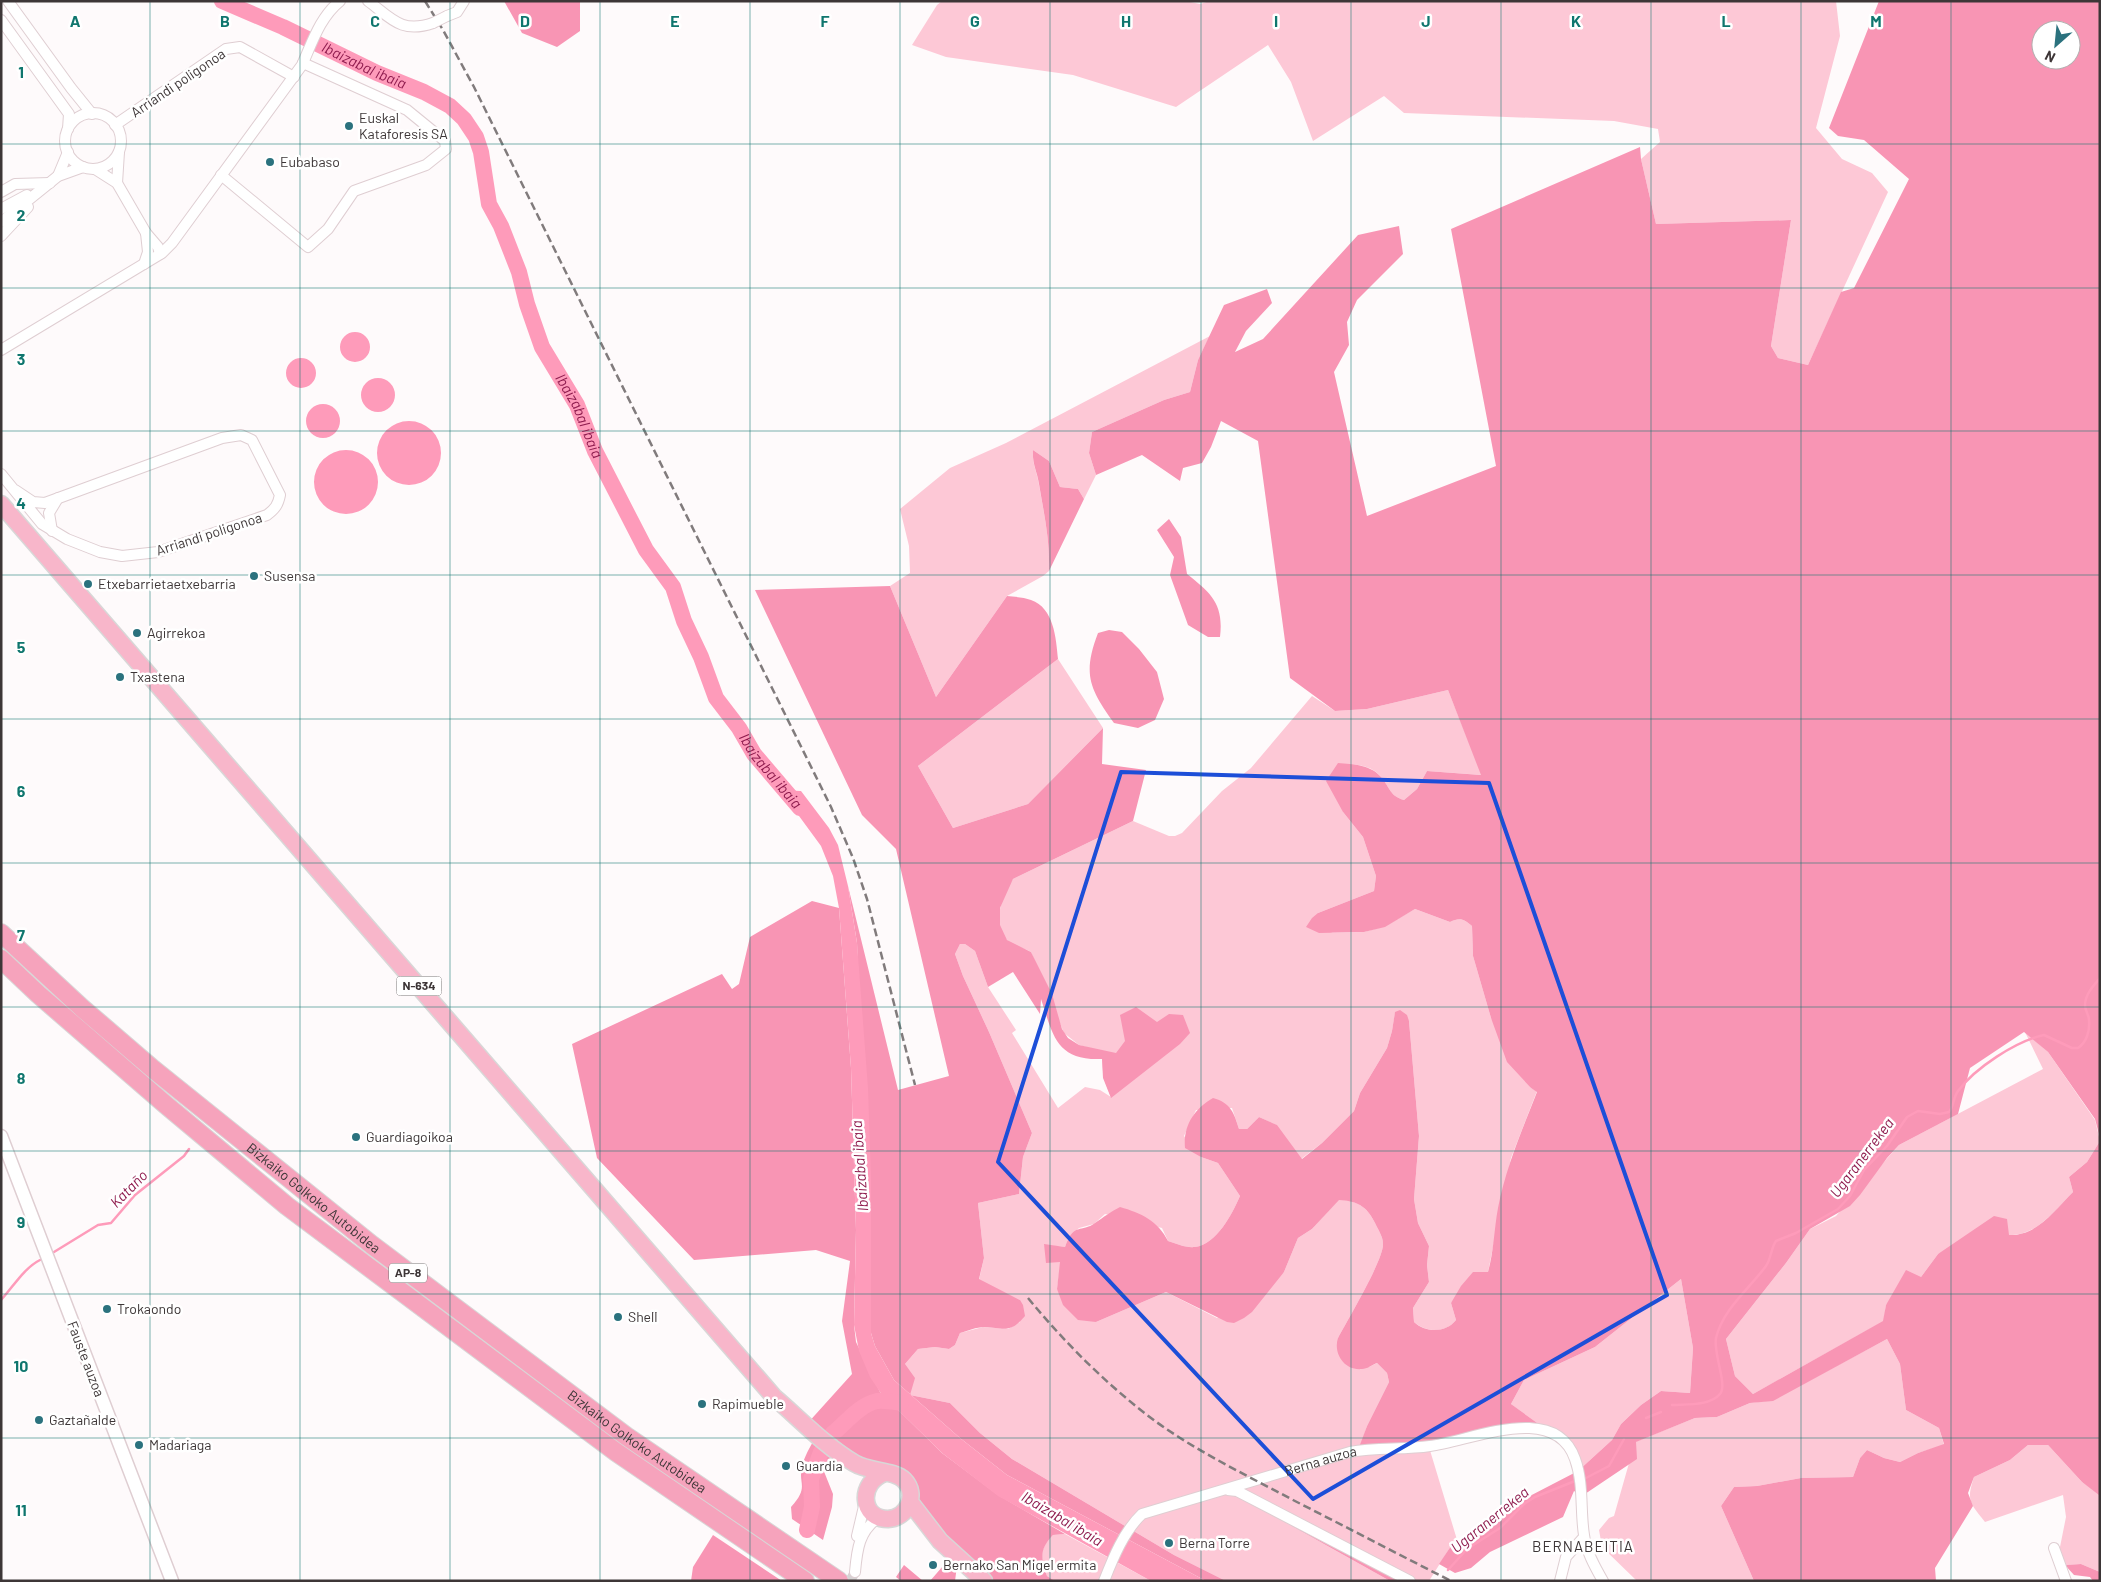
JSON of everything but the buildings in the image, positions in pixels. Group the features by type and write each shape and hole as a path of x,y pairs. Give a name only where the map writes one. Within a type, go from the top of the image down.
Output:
{"highway":[{"name":"N-634","path":"3,506 774,1397 840,1454 861,1467 899,1476 905,1481 909,1487 910,1502 940,1541 984,1581"},
{"name":"Bizkaiko Golkoko Autobidea","path":"1,933 82,1008 153,1069 372,1245 626,1436 839,1581"},
{"name":"Bizkaiko Golkoko Autobidea","path":"1,960 158,1098 286,1206 616,1452 805,1581"},
{"name":"N-634","path":"840,1454 865,1497 868,1508 887,1518 918,1528 940,1541"},
{"path":"865,1497 871,1480 885,1473"},
{"path":"887,1518 907,1509 910,1502"}],"street":[{"path":"8,1 92,114"},
{"path":"1,350 160,254 177,236 294,77 330,9 340,1"},
{"path":"368,1 389,19 401,25 414,27 433,23 457,12 464,1"},
{"path":"3,25 69,114 66,137 68,152 72,159 83,167 95,169 117,183 154,251 160,254"},
{"name":"Arriandi poligonoa","path":"115,125 226,48 240,47 294,77"},
{"path":"221,175 308,247 328,229 354,190 426,165 446,149 445,141 407,110 305,58"},
{"path":"68,129 78,118 92,114 109,118 120,133 121,142 117,183"},
{"path":"1,236 54,179 68,152"},
{"path":"95,169 110,164 119,152"},
{"path":"1,209 54,179 83,167"},
{"path":"1,192 15,184 54,179"},
{"path":"1,222 54,179"},
{"path":"148,237 167,239 177,236"},
{"path":"144,264 148,252 148,237"},
{"name":"Arriandi poligonoa","path":"1,474 42,524 52,531 74,543 100,552 122,556 158,552 267,515 274,510 280,495 252,440 241,435 222,438 45,503 33,502 15,490"},
{"path":"52,531 48,514 58,498"},
{"name":"Fauste auzoa","path":"1,1136 172,1581"},
{"name":"Berna auzoa","path":"1104,1581 1126,1533 1142,1514 1350,1452 1377,1448 1429,1446 1506,1430 1534,1427 1547,1430 1560,1438 1571,1450 1582,1496 1584,1537"},
{"path":"1222,1491 1237,1491 1410,1581"},
{"path":"855,1572 856,1538 862,1521 865,1497"},
{"path":"857,1547 864,1532 887,1518"},
{"path":"1560,1581 1566,1557 1584,1537 1603,1581"},
{"path":"2054,1548 2066,1581"}],"highlighted area":[{"path":"1121,772 1489,783 1667,1295 1313,1499 998,1162"}],"shaded area":[{"path":"504,1 580,1 580,31 557,47 522,33"},
{"path":"942,1 1185,1 1200,4 1210,1 1836,1 1840,36 1816,128 1842,159 1872,173 1888,192 1808,365 1778,358 1771,346 1791,220 1656,224 1641,159 1660,142 1658,129 1614,121 1404,113 1384,96 1313,141 1291,82 1268,45 1176,107 1073,75 946,57 912,45 937,5"},
{"path":"1879,1 2100,1 2100,1138 2095,1119 2048,1052 2024,1032 1970,1068 1958,1114 1899,1145 1850,1206 1810,1229 1786,1263 1726,1339 1735,1376 1753,1394 1883,1321 1886,1305 1906,1270 1921,1277 1938,1254 1994,1216 2007,1219 2009,1235 2019,1234 2037,1227 2073,1192 2069,1177 2087,1162 2100,1141 2100,1494 2082,1482 2048,1445 2028,1445 2010,1460 1974,1477 1968,1493 1973,1506 1935,1568 1936,1581 1754,1581 1721,1506 1734,1487 1757,1486 1801,1478 1853,1477 1860,1458 1867,1450 1884,1458 1900,1462 1918,1453 1944,1444 1939,1428 1906,1410 1900,1364 1887,1339 1773,1401 1750,1403 1717,1417 1695,1418 1636,1442 1637,1459 1582,1496 1574,1491 1563,1517 1490,1552 1471,1568 1455,1573 1439,1564 1451,1546 1524,1499 1578,1471 1612,1440 1621,1424 1641,1405 1661,1391 1690,1393 1693,1348 1681,1279 1595,1347 1524,1380 1511,1404 1547,1430 1534,1427 1455,1442 1358,1450 1367,1426 1389,1382 1387,1373 1377,1363 1364,1369 1350,1367 1341,1360 1337,1349 1338,1338 1372,1276 1382,1252 1383,1241 1381,1236 1369,1212 1361,1205 1339,1200 1312,1229 1298,1238 1284,1272 1252,1312 1234,1323 1227,1322 1166,1292 1096,1322 1078,1320 1063,1305 1057,1289 1060,1262 1046,1263 1044,1244 1065,1247 1068,1239 1075,1231 1090,1226 1120,1207 1148,1219 1159,1228 1168,1241 1182,1246 1195,1247 1203,1245 1223,1227 1240,1196 1218,1163 1201,1157 1185,1148 1188,1125 1200,1107 1213,1098 1219,1100 1231,1109 1239,1129 1247,1129 1259,1117 1277,1125 1302,1159 1322,1143 1354,1111 1360,1093 1387,1048 1395,1012 1400,1010 1407,1015 1409,1021 1419,1136 1414,1199 1418,1223 1429,1246 1427,1265 1429,1282 1413,1308 1414,1322 1429,1330 1447,1327 1456,1320 1451,1303 1461,1286 1473,1272 1488,1272 1498,1208 1505,1178 1537,1092 1507,1062 1491,1018 1473,956 1472,926 1467,922 1459,919 1450,922 1415,909 1385,927 1364,932 1319,933 1306,927 1318,913 1374,891 1376,876 1363,837 1343,812 1326,781 1338,763 1362,766 1373,770 1382,778 1393,794 1404,800 1417,789 1427,771 1481,775 1448,690 1367,709 1335,711 1290,678 1258,441 1221,421 1211,447 1202,463 1183,468 1180,481 1142,455 1096,475 1089,453 1092,432 1164,400 1190,392 1198,360 1224,305 1267,289 1272,303 1246,331 1235,352 1263,339 1358,235 1399,226 1403,254 1357,300 1347,322 1349,345 1334,372 1367,516 1496,466 1451,229 1640,147 1656,224 1791,220 1771,346 1778,358 1808,365 1841,292 1854,288 1909,179 1864,140 1838,136 1829,128"},
{"path":"1210,336 1198,360 1190,392 1164,400 1092,432 1089,453 1096,475 1084,499 1078,489 1060,487 1049,461 1033,450 1049,549 1049,571 1007,596 936,697 890,586 910,573 909,546 900,509 950,468 1006,443"},
{"path":"1033,450 1049,461 1060,487 1078,489 1084,499 1049,571 1049,549"},
{"path":"1169,519 1181,537 1187,574 1203,587 1218,608 1221,626 1220,637 1208,637 1188,625 1170,575 1174,557 1157,530"},
{"path":"890,586 936,697 1007,596 1028,599 1039,604 1045,610 1055,633 1058,659 918,766 953,828 1028,804 1103,728 1102,764 1146,770 1133,821 1013,879 1000,908 1000,925 1007,940 1031,952 1052,994 1062,1029 1068,1038 1079,1045 1116,1053 1125,1041 1120,1015 1136,1007 1157,1022 1169,1014 1183,1015 1190,1033 1180,1044 1111,1098 1103,1078 1102,1059 1075,1056 1066,1050 1053,1034 1041,999 1040,1014 1013,972 988,987 975,951 965,944 960,944 955,954 963,976 1032,1133 1023,1157 1019,1194 978,1203 984,1258 979,1279 1020,1300 1025,1316 1011,1328 981,1327 960,1333 955,1345 949,1349 935,1347 918,1349 905,1364 915,1378 910,1394 894,1380 875,1346 871,1333 870,1233 857,943 848,886 898,1090 949,1076 896,849 862,815 755,590"},
{"path":"1109,630 1122,632 1139,649 1157,672 1164,699 1155,720 1138,728 1114,723 1094,691 1091,681 1090,660 1098,633"},
{"path":"1058,659 1103,728 1028,804 953,828 918,766"},
{"path":"1448,690 1482,775 1427,771 1417,789 1404,800 1393,794 1378,773 1368,767 1338,764 1343,812 1363,837 1376,876 1374,891 1318,913 1332,933 1364,932 1385,926 1415,909 1450,922 1459,919 1464,920 1472,926 1473,956 1491,1018 1531,1088 1537,1091 1511,1158 1488,1272 1451,1303 1456,1320 1447,1327 1436,1330 1424,1328 1414,1322 1413,1308 1429,1282 1427,1265 1429,1246 1418,1223 1414,1199 1419,1136 1409,1021 1395,1013 1387,1048 1360,1093 1354,1111 1322,1143 1301,1159 1276,1125 1259,1117 1247,1129 1239,1129 1232,1108 1196,1110 1184,1136 1201,1157 1218,1163 1240,1196 1223,1227 1203,1245 1195,1247 1182,1246 1168,1241 1162,1228 1105,1214 1094,1224 1079,1228 1068,1239 1065,1247 1044,1245 1061,1261 1057,1289 1096,1322 1166,1292 1217,1318 1284,1272 1298,1238 1312,1229 1339,1199 1361,1205 1372,1217 1382,1238 1382,1252 1372,1276 1338,1338 1369,1367 1377,1363 1387,1373 1389,1382 1367,1426 1359,1450 1429,1447 1458,1543 1451,1546 1429,1581 1410,1581 1274,1516 1390,1581 1226,1581 1174,1555 1012,1459 980,1433 950,1403 910,1395 905,1364 918,1349 935,1347 949,1349 955,1345 960,1333 983,1327 1008,1329 1020,1322 1020,1300 979,1280 984,1258 978,1203 1019,1194 1023,1157 1032,1133 955,954 960,944 965,944 975,951 988,987 1016,1030 1012,1033 1058,1108 1085,1087 1100,1090 1111,1097 1102,1064 1103,1052 1079,1045 1064,1033 1031,952 1008,941 1002,932 999,924 1000,909 1013,879 1133,821 1169,836 1182,833 1222,791 1251,768 1312,696 1335,711 1367,709"},
{"path":"812,901 839,908 851,1068 856,1230 854,1325 856,1342 880,1392 942,1453 998,1495 1065,1534 1053,1535 1045,1545 1042,1554 1047,1576 1055,1581 985,1581 958,1558 955,1581 930,1581 949,1559 909,1487 837,1452 823,1469 833,1494 832,1507 823,1540 792,1519 791,1507 802,1489 801,1470 803,1463 817,1434 806,1425 852,1374 842,1321 850,1261 816,1250 694,1260 597,1158 572,1044 722,974 732,989 739,984 750,937"},
{"path":"2025,1032 2048,1052 2095,1120 2100,1141 2087,1162 2069,1177 2073,1192 2044,1221 2028,1231 1938,1254 1921,1277 1886,1305 1884,1321 1753,1394 1735,1376 1726,1339 1786,1263 1810,1229 1836,1216 1899,1145 2043,1069"},
{"path":"1681,1279 1693,1348 1690,1393 1661,1391 1641,1405 1621,1424 1612,1440 1578,1471 1568,1451 1560,1442 1511,1404 1524,1380 1595,1347"},
{"path":"1887,1339 1900,1364 1906,1410 1939,1428 1944,1445 1918,1453 1900,1462 1884,1458 1867,1450 1860,1458 1853,1477 1801,1478 1757,1486 1734,1487 1721,1506 1754,1581 1637,1581 1602,1547 1599,1530 1609,1518 1614,1516 1635,1442 1695,1418 1717,1417 1750,1403 1773,1400"},
{"path":"911,1395 950,1403 980,1433 1012,1459 1174,1555 1226,1581 1206,1581 1007,1475 960,1438"},
{"path":"2028,1445 2048,1445 2082,1482 2100,1494 2100,1572 2081,1564 2065,1565 2059,1552 2066,1517 2063,1495 1985,1522 1973,1506 1970,1491 1974,1477 2010,1460"},
{"path":"1274,1516 1410,1581 1390,1581"},
{"path":"1065,1534 1151,1581 1055,1581 1047,1576 1042,1554 1045,1545 1053,1535"},
{"path":"713,1535 782,1581 691,1581 693,1567"},
{"path":"2081,1564 2100,1572 2100,1581 2093,1581 2090,1577 2074,1575 2065,1565"},
{"path":"904,1565 923,1581 901,1581 896,1577"}],"water":[{"path":"355,332 366,336 370,347 366,358 355,362 344,358 340,347 344,336"},
{"path":"301,358 307,359 315,367 315,379 307,387 301,388 295,387 287,379 286,373 287,367 295,359"},
{"path":"378,378 385,379 390,383 394,388 394,402 390,407 385,411 378,412 371,411 366,407 362,402 361,395 362,388 366,383 371,379"},
{"path":"323,404 330,405 335,409 339,414 339,428 335,433 330,437 323,438 316,437 311,433 307,428 306,421 307,414 311,409 316,405"},
{"path":"403,421 415,421 432,430 439,441 441,453 439,465 432,476 415,485 403,485 391,480 382,471 377,459 377,447 382,435 391,426"},
{"path":"340,450 352,450 369,459 376,470 378,482 376,494 369,505 352,514 340,514 328,509 319,500 314,488 314,476 319,464 328,455"},
{"path":"780,790 801,791 829,828 838,845 848,886 857,943 868,1088 871,1179 871,1333 875,1346 894,1380 960,1438 1007,1475 1206,1581 1151,1581 998,1496 942,1453 880,1392 870,1377 859,1351 854,1325 856,1230 851,1068 839,908 833,876 821,846"}],"waterway":[{"name":"Ibaizabal ibaia","path":"222,1 283,27 377,73 424,92 450,106 464,119 476,137 481,152 489,204 501,226 519,272 527,304 542,347 577,405 595,451 646,550 673,587 684,621 701,657 716,698 739,728 754,754 800,808"},
{"name":"Ugaranerrekea","path":"1672,1405 1710,1401 1720,1394 1722,1384 1716,1352 1716,1338 1719,1328 1730,1309 1766,1266 1776,1241 1796,1233 1838,1209 1850,1196 1864,1170 1887,1146 1907,1117 1918,1111 1940,1114 1949,1112 1956,1094 1965,1082 1985,1065 2009,1049 2044,1035 2072,1048 2078,1048 2086,1039 2088,1032 2089,1018 2085,1005 2086,998 2100,978"},
{"name":"Kataño","path":"54,1252 98,1225 111,1223 135,1195 184,1156 189,1149"},
{"name":"Kataño","path":"1,1300 24,1273 40,1260"},
{"path":"832,1434 859,1410 870,1403 877,1401 901,1403"},
{"name":"Ugaranerrekea","path":"1646,1418 1661,1412"},
{"name":"Ugaranerrekea","path":"1584,1479 1609,1466 1624,1439"},
{"path":"807,1530 812,1507 811,1479 821,1452"},
{"name":"Ugaranerrekea","path":"1448,1570 1467,1549 1500,1528 1524,1504 1535,1497 1575,1481"}],"tunnel":[{"path":"850,1581 855,1572"}],"railway":[{"path":"425,1 474,87 831,807 853,858 867,899 915,1085"},
{"path":"1028,1298 1072,1348 1104,1378 1137,1407 1171,1432 1240,1472 1451,1581"}],"place":[{"name":"Euskal Kataforesis SA","path":"349,126"},
{"name":"Eubabaso","path":"270,162"},
{"name":"Susensa","path":"254,576"},
{"name":"Etxebarrietaetxebarria","path":"88,584"},
{"name":"Agirrekoa","path":"137,633"},
{"name":"Txastena","path":"120,677"},
{"name":"Guardiagoikoa","path":"356,1137"},
{"name":"Trokaondo","path":"107,1309"},
{"name":"Shell","path":"618,1317"},
{"name":"Rapimueble","path":"702,1404"},
{"name":"Gaztañalde","path":"39,1420"},
{"name":"Madariaga","path":"139,1445"},
{"name":"Guardia","path":"786,1466"},
{"name":"Berna Torre","path":"1169,1543"},
{"name":"Bernako San Migel ermita","path":"933,1565"}],"district":[{"name":"BERNABEITIA","path":"1583,1547"}]}
